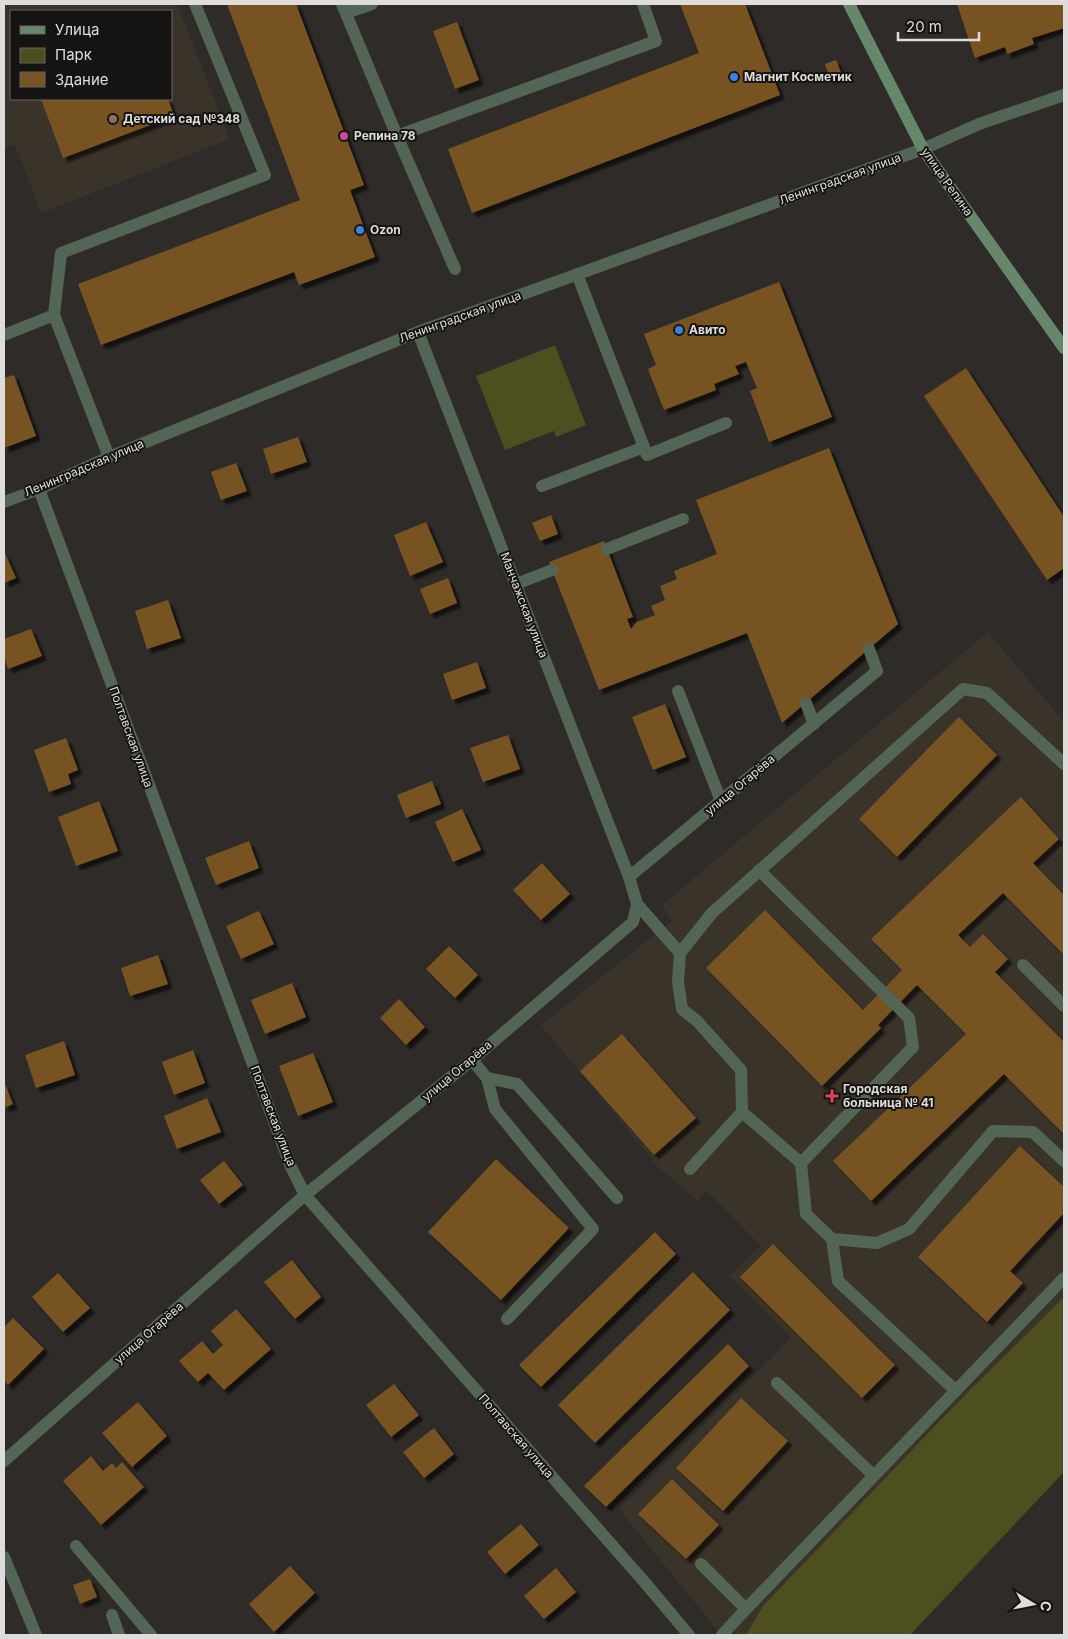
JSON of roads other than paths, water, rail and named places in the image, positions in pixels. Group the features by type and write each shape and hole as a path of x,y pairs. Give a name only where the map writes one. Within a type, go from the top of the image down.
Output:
{"main road":[{"name":"улица Репина","path":"849,4 923,149 1064,348"}],"street":[{"path":"109,457 54,316 61,253 265,175 195,4"},
{"path":"372,4 344,8 455,269"},
{"path":"397,136 656,41 643,4"},
{"name":"Ленинградская улица","path":"4,502 39,489 109,457 418,332 923,149 979,124 1064,94"},
{"path":"577,274 647,455 726,424"},
{"path":"4,335 54,316"},
{"name":"Манчажская улица","path":"418,332 629,877"},
{"path":"542,486 644,447"},
{"name":"Полтавская улица","path":"39,489 288,1158 305,1195 689,1635"},
{"path":"607,549 683,519"},
{"path":"516,584 552,570"},
{"name":"улица Огарёва","path":"629,877 877,671 869,649"},
{"path":"690,1169 742,1112 741,1070 697,1021 682,1009 678,982 680,953 712,913 963,689 987,693 1064,764"},
{"path":"678,691 721,801"},
{"path":"806,703 814,724"},
{"path":"759,870 909,1018 913,1047 801,1163"},
{"path":"629,877 637,904 680,953"},
{"name":"улица Огарёва","path":"4,1461 305,1195 472,1060 632,922 637,904"},
{"path":"1023,965 1064,1006"},
{"path":"472,1060 487,1078 495,1109 593,1229 507,1319"},
{"path":"487,1078 517,1084 618,1198"},
{"path":"742,1112 801,1163 806,1214 832,1239 838,1280 956,1391"},
{"path":"832,1239 876,1243 909,1229 993,1131 1032,1132 1064,1161"},
{"path":"722,1635 873,1475 1064,1278"},
{"path":"777,1383 873,1475"},
{"path":"76,1546 151,1635"},
{"path":"4,1557 36,1635"},
{"path":"701,1564 746,1609"},
{"path":"112,1615 120,1635"}],"place":[{"name":"Магнит Косметик","path":"734,77"},
{"name":"Детский сад №348","path":"113,119"},
{"name":"Репина 78","path":"344,136"},
{"name":"Ozon","path":"360,230"},
{"name":"Авито","path":"679,330"},
{"name":"Городская больница № 41","path":"832,1096"}]}
